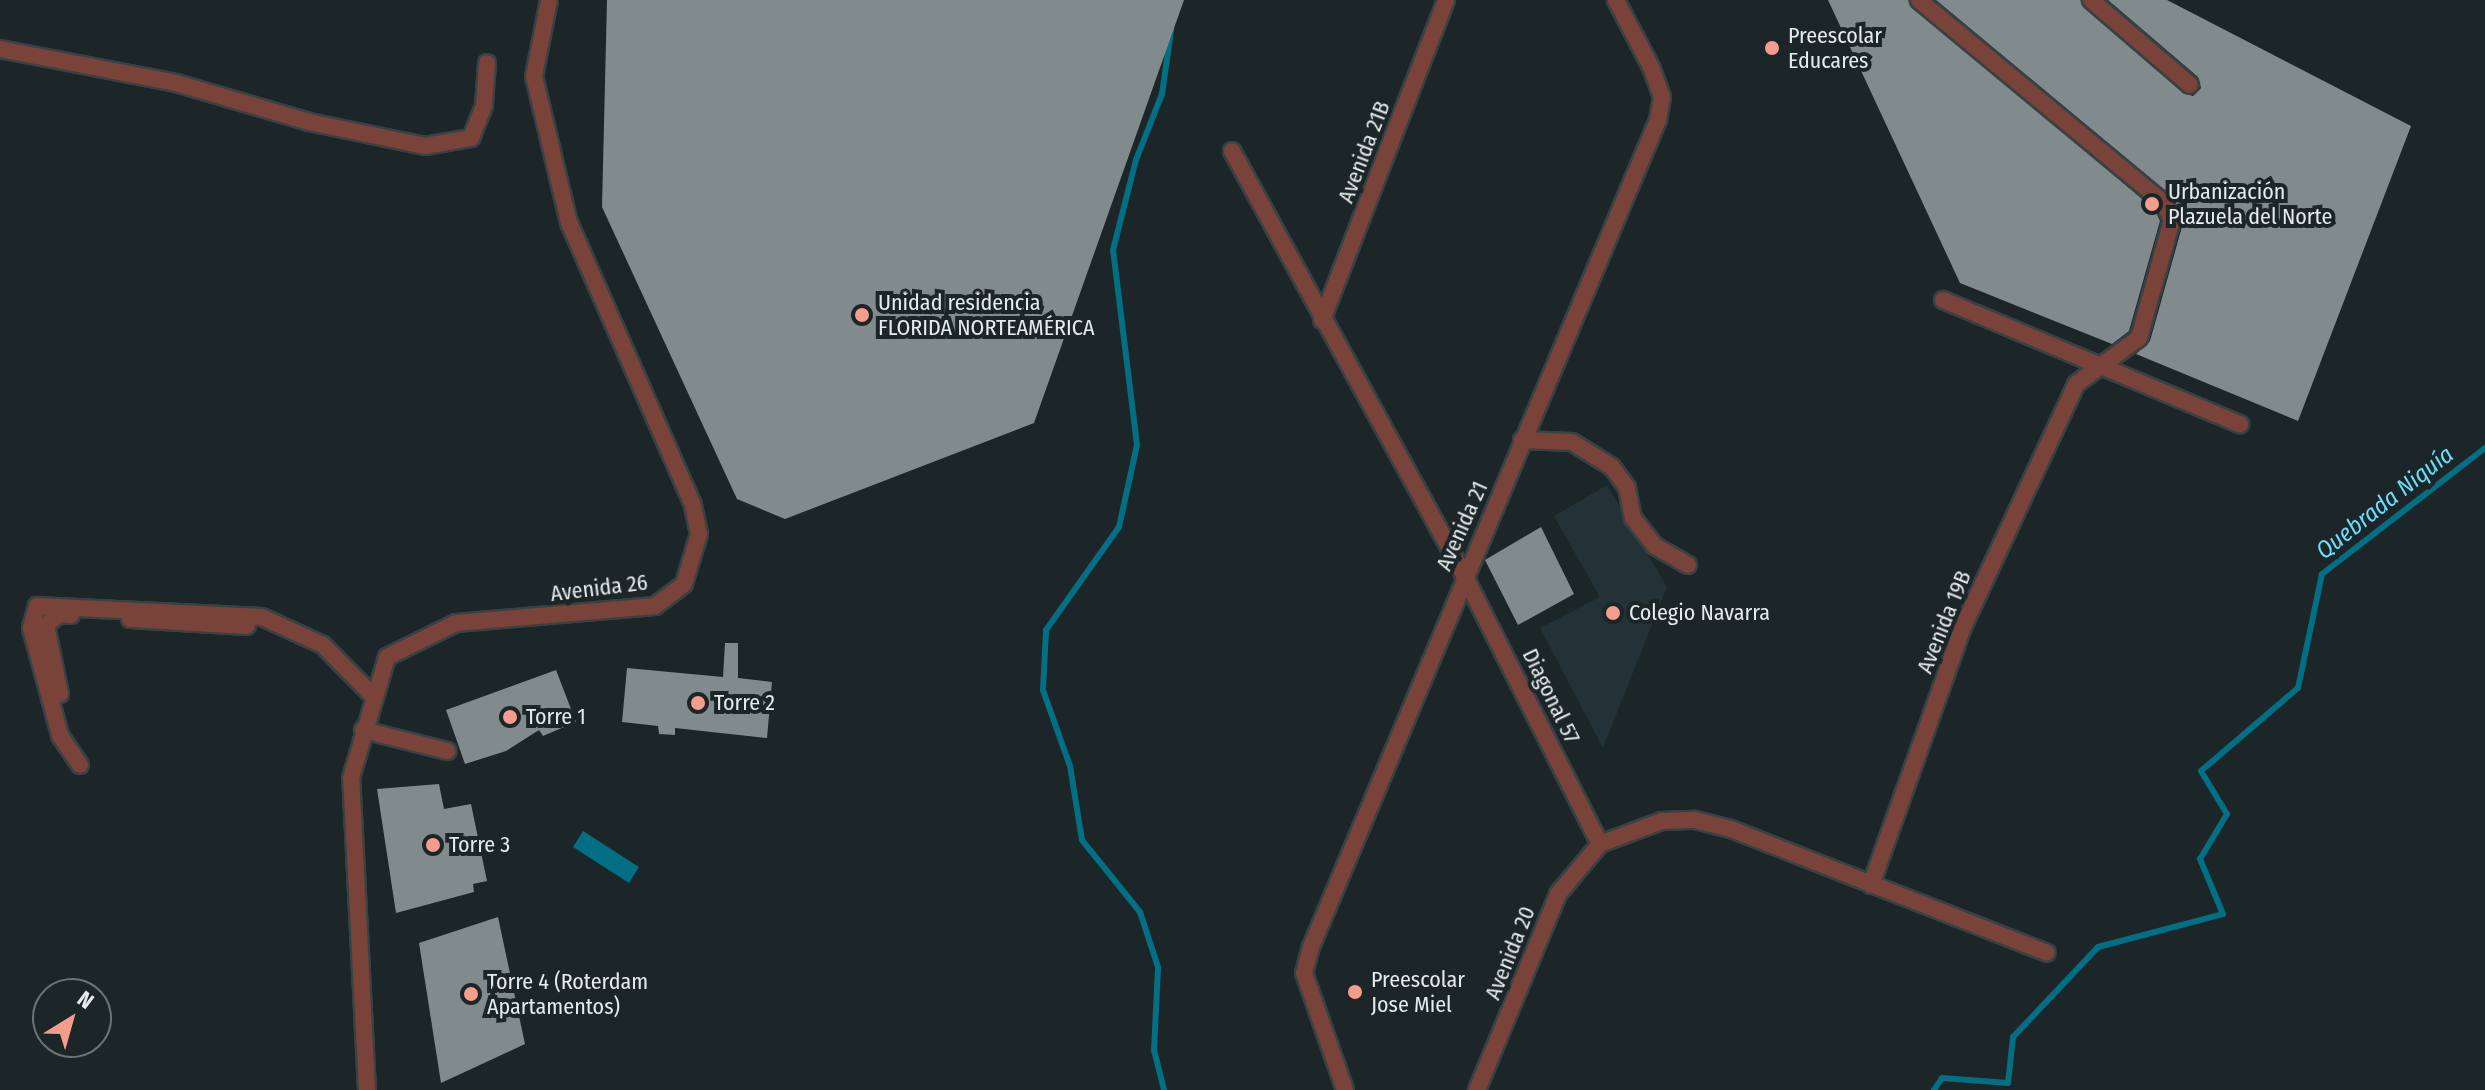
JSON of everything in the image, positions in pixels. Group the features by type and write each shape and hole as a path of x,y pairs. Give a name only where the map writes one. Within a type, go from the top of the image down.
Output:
{"street":[{"name":"Avenida 26","path":"367,1090 351,778 372,698 387,657 415,640 456,623 655,606 684,584 699,534 693,505 569,223 541,123 534,76 549,0"},
{"name":"Avenida 21B","path":"1322,320 1446,0"},
{"name":"Avenida 21","path":"1345,1090 1304,973 1464,575 1658,120 1662,97 1616,0"},
{"path":"1919,0 2164,203 2172,220 2139,338 2097,365"},
{"path":"2091,0 2190,85"},
{"path":"0,49 176,83 309,122 425,146 471,138 484,105 487,63"},
{"name":"Diagonal 57","path":"1232,151 1464,575 1600,844"},
{"path":"1943,300 2240,424"},
{"name":"Avenida 19B","path":"1871,885 1962,629 2076,384 2097,365"},
{"path":"1522,440 1572,442 1612,467 1627,488 1633,518 1655,546 1688,565"},
{"path":"46,605 262,617 323,645 372,698 317,653 259,626 59,614 46,625 80,765 60,735 30,616 46,605"},
{"path":"363,730 447,751"},
{"path":"1600,844 1662,821 1707,821 2047,953"},
{"name":"Avenida 20","path":"1477,1090 1558,894 1600,844"}],"shaded area":[{"name":"Colegio Navarra","path":"1607,485 1667,587 1603,748 1540,628 1600,597 1554,516"}],"water":[{"path":"583,831 639,867 629,883 573,847"}],"building":[{"name":"Unidad residencia FLORIDA NORTEAMÉRICA","path":"607,0 1184,0 1034,423 785,519 737,499 602,207"},
{"path":"1828,0 1908,0 2155,210 2160,221 2129,331 2112,344 1960,283"},
{"path":"1936,0 2080,0 2183,93 2193,96 2201,88 2198,77 2108,0 2167,0 2411,126 2298,421 2136,354 2150,341 2183,223 2174,198"},
{"path":"1541,527 1574,594 1518,625 1485,560"},
{"name":"Torre 2","path":"725,643 738,643 738,678 772,682 767,738 675,728 675,735 659,734 658,726 622,722 627,668 723,677"},
{"name":"Torre 1","path":"556,670 576,722 543,736 539,730 506,751 465,764 446,710"},
{"name":"Torre 3","path":"439,784 444,809 471,804 487,881 473,884 474,892 396,913 377,789"},
{"name":"Torre 4 (Roterdam Apartamentos)","path":"498,917 525,1044 441,1083 419,943"}],"waterway":[{"path":"1164,1090 1154,1050 1158,967 1140,912 1082,840 1070,766 1043,690 1046,630 1119,527 1137,445 1113,250 1136,160 1162,94 1171,31"},
{"name":"Quebrada Niquía","path":"1934,1090 1942,1078 2008,1083 2013,1037 2098,947 2223,914 2200,859 2227,814 2201,771 2298,688 2322,574 2485,448"}],"place":[{"name":"Preescolar Educares","path":"1772,48"},
{"name":"Urbanización Plazuela del Norte","path":"2152,204"},
{"name":"Unidad residencia FLORIDA NORTEAMÉRICA","path":"862,315"},
{"name":"Colegio Navarra","path":"1613,613"},
{"name":"Torre 2","path":"698,703"},
{"name":"Torre 1","path":"510,717"},
{"name":"Torre 3","path":"433,845"},
{"name":"Preescolar Jose Miel","path":"1355,992"},
{"name":"Torre 4 (Roterdam Apartamentos)","path":"471,994"}]}
